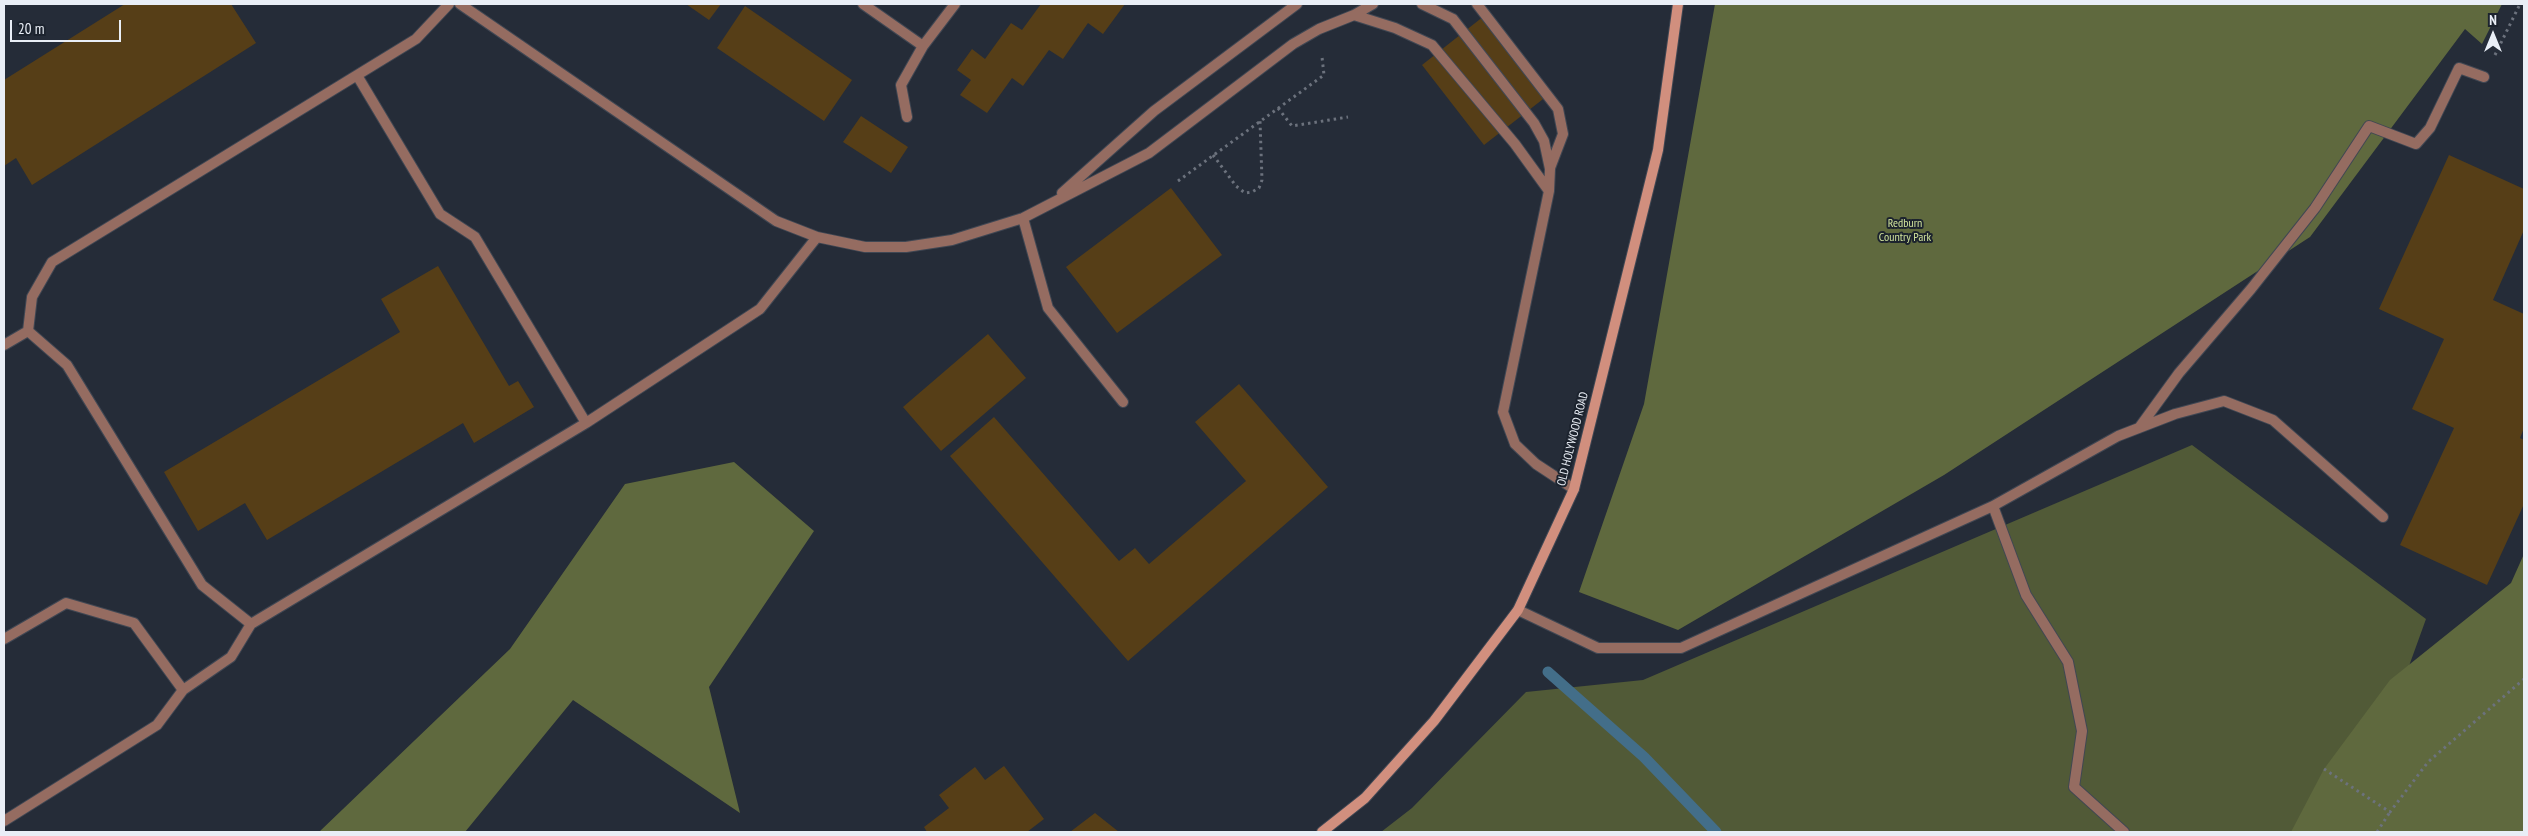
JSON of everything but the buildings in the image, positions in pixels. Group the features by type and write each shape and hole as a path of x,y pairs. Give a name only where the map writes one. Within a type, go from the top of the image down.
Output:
{"street":[{"name":"OLD HOLYWOOD ROAD","path":"1322,832 1365,798 1434,721 1518,610 1574,489 1658,150 1678,4"}],"lane":[{"path":"28,331 32,297 52,262 358,77 416,39 449,4"},
{"path":"460,4 776,221 818,237 865,247 906,247 970,236 1023,218 1149,153 1293,44 1319,29 1354,15 1373,4"},
{"path":"863,4 923,46"},
{"path":"908,117 901,85 923,46 955,4"},
{"path":"1050,204 1154,111 1297,4"},
{"path":"1422,4 1453,19 1534,122 1544,140 1550,169 1549,191 1503,412 1515,444 1536,464 1574,489"},
{"path":"1477,4 1558,109 1563,134 1550,169"},
{"path":"1354,15 1395,28 1432,45 1515,144 1549,191"},
{"path":"2138,428 2179,373 2251,290 2315,208 2369,126 2416,144 2430,128 2459,68 2484,77"},
{"path":"358,77 440,214 475,237 586,423"},
{"path":"1023,218 1048,308 1123,402"},
{"path":"4,821 157,725 183,690 230,657 251,624 586,423 760,309 818,237"},
{"path":"4,345 28,331"},
{"path":"28,331 67,365 202,585 251,624"},
{"path":"1518,610 1598,648 1681,648 1993,506 2118,436 2175,414 2224,400 2273,420 2384,517"},
{"path":"1993,506 2026,595 2068,662 2082,731 2074,786 2124,832"},
{"path":"4,639 66,603 134,623 183,690"}],"path":[{"path":"2484,77 2520,4"},
{"path":"1178,182 1324,75 1319,29"},
{"path":"1278,108 1292,126 1348,117"},
{"path":"1213,155 1236,186 1244,193 1252,192 1259,188 1262,180 1260,121"},
{"path":"2377,832 2428,762 2524,679"},
{"path":"2324,769 2390,812"}],"green space":[{"name":"Redburn Country Park","path":"1715,4 2502,4 2482,44 2465,29 2310,237 1944,475 1678,630 1579,592 1644,404"},
{"path":"2192,445 2426,619 2349,832 1381,832 1412,808 1526,692 1643,680"},
{"path":"734,462 814,531 709,687 740,813 573,700 465,832 319,832 510,649 625,484"},
{"path":"2524,554 2524,832 2291,832 2324,769 2390,680 2511,583"}],"waterway":[{"path":"1548,672 1644,757 1716,832"}]}
